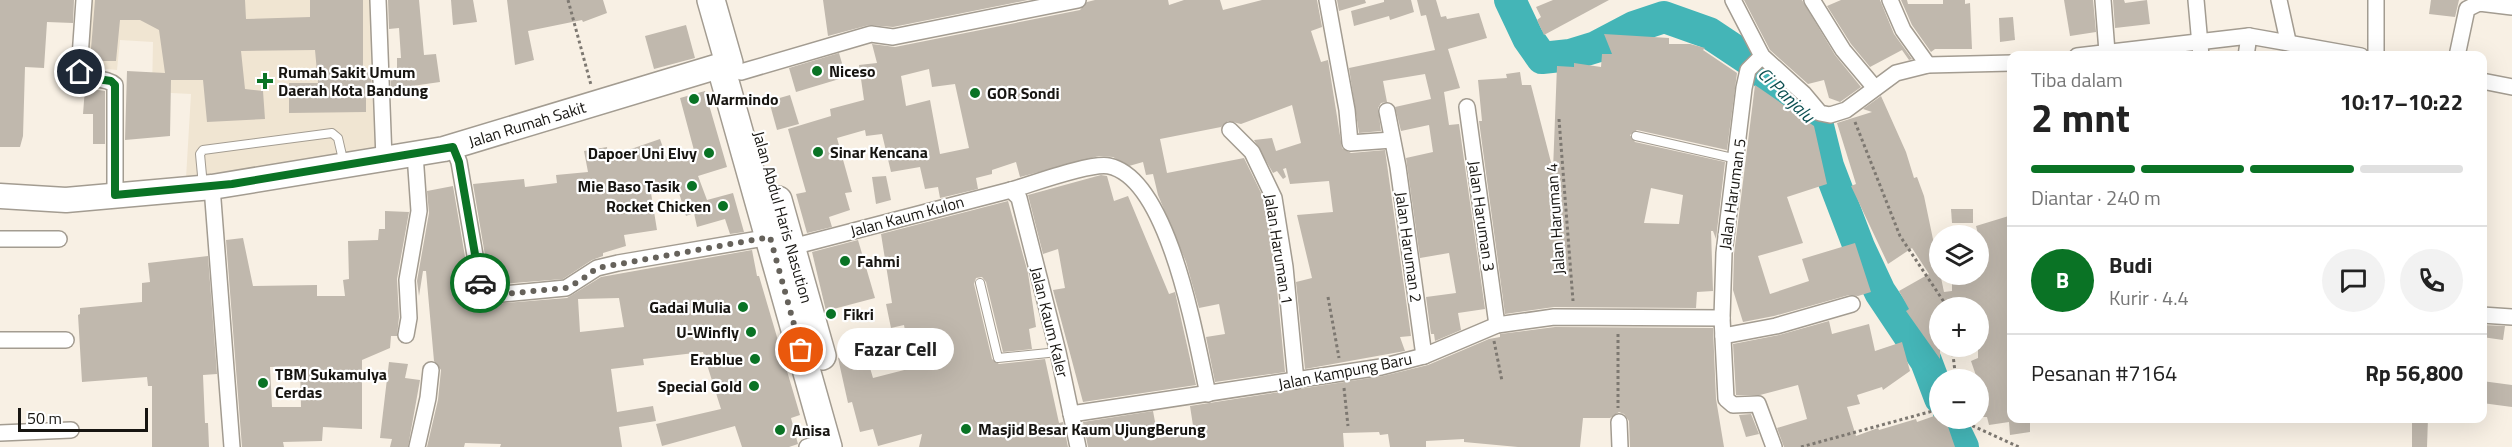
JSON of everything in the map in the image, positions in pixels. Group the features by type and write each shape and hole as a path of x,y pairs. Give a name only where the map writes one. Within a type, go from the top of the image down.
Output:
{"highway":[{"name":"Jalan Abdul Haris Nasution","path":"711,0 735,67 724,78 781,242 827,446"}],"main road":[{"name":"Jalan Rumah Sakit","path":"0,196 66,200 207,187 415,154 453,147 596,104 735,67"}],"street":[{"path":"84,0 80,72 84,77 111,81 115,85 115,195"},
{"path":"378,0 384,159"},
{"path":"735,67 871,34 892,37 1045,3 1078,0"},
{"path":"1327,0 1347,110 1350,143 1392,140"},
{"path":"1733,0 1761,57 1804,94 1820,113 1830,115 1850,107 1896,74 1928,65 2007,63"},
{"path":"1812,0 1843,50 1875,88"},
{"path":"1890,0 1903,30 1928,65"},
{"path":"2103,0 2107,51"},
{"path":"2196,0 2201,49"},
{"path":"2279,0 2288,42"},
{"path":"2376,0 2376,51"},
{"path":"2458,51 2467,9 2479,3 2512,6"},
{"path":"2138,51 2201,49 2249,36 2335,51"},
{"path":"2247,51 2249,36"},
{"name":"Jalan Haruman 5","path":"1761,57 1748,70 1724,253 1722,318 1726,399 1733,405 1758,404 1774,447"},
{"path":"2487,82 2512,87"},
{"name":"Jalan Haruman 3","path":"1467,107 1494,327"},
{"name":"Jalan Haruman 2","path":"1387,111 1424,356"},
{"name":"Jalan Haruman 1","path":"1230,129 1252,152 1274,198 1285,267 1296,381"},
{"name":"Jalan Kaum Kulon","path":"453,147 459,162 482,296 566,288 597,268 781,242 1015,194 1106,165 1126,173 1149,195 1178,266 1208,394"},
{"path":"406,335 409,318 407,280 419,212 415,154"},
{"path":"207,187 232,447"},
{"name":"Jalan Kaum Kaler","path":"1015,194 1058,352 1078,447"},
{"path":"0,239 59,239"},
{"path":"1724,336 1776,326 1852,304"},
{"path":"2487,315 2512,316"},
{"name":"Jalan Kampung Baru","path":"1071,414 1341,374 1424,356 1494,327 1554,317 1722,318"},
{"path":"0,340 66,340"},
{"path":"417,447 428,398 430,370"},
{"path":"1618,422 1620,447"},
{"path":"0,433 71,430"}],"lane":[{"path":"207,187 200,154 203,150 332,133 338,138 344,166"},
{"path":"1636,136 1737,159"},
{"path":"980,283 998,358 1058,352"}],"path":[{"path":"568,0 596,104"},
{"path":"1850,107 1900,236 1941,297"},
{"name":"Jalan Haruman 4","path":"1559,119 1574,317"},
{"path":"1328,297 1348,426"},
{"path":"1618,318 1618,422"},
{"path":"1494,327 1502,381"},
{"path":"1801,447 1929,411"},
{"path":"1980,429 2019,447"}],"shaded area":[{"name":"Rumah Sakit Umum Daerah Kota Bandung","path":"86,0 376,0 379,149 297,169 186,178 191,94 152,92 153,42 120,40 117,70 79,66"}],"building":[{"path":"0,0 74,0 73,23 47,22 44,68 25,67 23,136 20,147 0,147"},
{"path":"95,0 245,0 246,19 310,17 310,0 363,0 363,72 371,72 372,89 366,90 366,112 289,113 289,83 318,83 315,50 241,51 245,89 263,91 265,119 207,122 203,80 171,80 170,136 125,140 127,71 165,73 159,30 140,20 120,20 116,61 90,61"},
{"path":"388,0 419,0 424,55 436,54 440,82 391,89 390,71 397,71 397,58 401,58 399,28 389,29"},
{"path":"451,0 473,0 477,22 453,25"},
{"path":"507,0 603,0 607,13 583,22 582,20 528,31 534,60 515,65"},
{"path":"823,0 1028,0 893,27 869,25 828,36"},
{"path":"1095,0 1168,0 1169,5 1184,0 1220,0 1223,10 1262,0 1317,0 1322,27 1311,31 1321,62 1328,60 1342,148 1351,153 1385,150 1411,336 1400,337 1405,351 1305,369 1296,282 1312,278 1297,215 1333,212 1329,181 1290,184 1286,168 1283,169 1286,177 1283,179 1277,171 1273,173 1254,140 1272,138 1276,151 1301,143 1292,105 1241,124 1228,121 1221,127 1160,139 1167,173 1244,158 1265,201 1275,268 1285,372 1215,382 1206,337 1225,334 1219,304 1199,308 1186,262 1158,195 1153,174 1146,175 1143,162 1129,166 1113,157 1099,156 1020,177 1016,162 992,170 992,174 976,178 978,189 940,198 938,187 925,189 920,167 891,172 882,134 866,136 865,130 837,138 852,192 845,193 850,210 829,217 832,227 807,233 796,194 806,192 788,129 831,116 830,109 864,100 859,65 877,63 872,44 895,47 1080,10 1087,2","holes":["929,69 932,87 955,84 969,148 940,154 930,100 906,106 901,76"]},
{"path":"1337,0 1365,0 1366,3 1339,11"},
{"path":"1384,0 1411,0 1414,12 1390,20 1389,16 1354,26 1351,11 1384,2"},
{"path":"1417,0 1436,0 1441,17 1446,16 1447,19 1479,13 1487,38 1448,49 1460,88 1444,92 1449,125 1459,124 1485,309 1458,313 1461,330 1435,341 1434,334 1431,334 1426,297 1456,293 1449,253 1420,258 1406,158 1433,152 1429,125 1401,131 1395,107 1431,99 1425,74 1383,81 1387,102 1381,103 1378,108 1381,131 1359,133 1349,68 1435,50 1426,15 1421,16"},
{"path":"1553,0 1609,0 1544,35 1537,20 1541,17 1536,7"},
{"path":"1744,0 1802,0 1835,55 1861,87 1840,102 1829,98 1824,80 1808,84 1770,50"},
{"path":"1841,0 1880,0 1894,34 1912,59 1909,60 1902,50 1870,67 1851,44 1827,6"},
{"path":"1901,0 1907,0 1908,4 1943,4 1943,0 1965,0 1965,4 1970,3 1972,49 1935,49 1931,52 1912,25"},
{"path":"2064,0 2093,0 2096,32 2070,36"},
{"path":"2113,0 2124,0 2125,3 2147,0 2150,24 2115,28"},
{"path":"2431,0 2459,0 2455,17 2429,14"},
{"path":"2013,17 2015,40 2000,42 1999,18"},
{"path":"686,25 695,58 654,69 645,36"},
{"path":"1604,34 1669,38 1669,44 1690,44 1705,48 1703,50 1737,73 1727,150 1637,130 1630,135 1635,142 1725,162 1716,239 1711,231 1713,291 1697,292 1696,308 1554,307 1505,314 1479,121 1482,121 1478,80 1507,78 1506,74 1520,72 1522,85 1531,85 1553,170 1557,66 1574,67 1574,63 1601,67 1602,54 1612,54","holes":["1651,188 1683,195 1679,224 1644,223"]},
{"name":"Niceso","path":"839,53 846,77 796,92 789,68"},
{"path":"1755,85 1814,126 1827,184 1787,197 1803,243 1758,256 1770,294 1809,281 1802,259 1855,243 1871,292 1858,296 1849,295 1774,316 1743,322 1733,290 1734,254"},
{"path":"85,88 105,91 105,144 93,144 93,114 83,114"},
{"path":"705,91 727,167 698,176 707,200 733,193 744,232 730,234 725,219 697,227 694,213 686,216 676,183 650,187 657,230 624,235 626,246 603,253 603,256 592,260 563,279 490,285 473,184 524,179 525,187 557,183 556,175 588,172 584,151 607,147 608,157 660,139 668,162 695,154 680,98"},
{"path":"790,95 799,124 777,130 769,101"},
{"path":"1881,96 1906,152 1914,178 1917,177 1924,196 1930,225 1929,274 1912,248 1888,264 1851,186 1856,184 1837,123 1872,112 1863,109"},
{"path":"1101,175 1107,176 1114,201 1128,196 1169,294 1175,292 1196,385 1083,402 1053,290 1065,288 1058,249 1043,254 1028,195"},
{"path":"886,176 891,200 876,204 872,177"},
{"path":"453,186 472,298 479,305 567,298 601,277 752,250 757,276 759,276 800,415 791,418 798,444 789,447 742,447 735,426 662,446 656,424 721,409 703,352 643,359 644,365 611,369 617,412 653,406 656,421 619,427 622,447 500,447 501,444 465,443 464,447 427,447 438,400 441,370 434,361 426,271 423,271 419,296 417,281 429,213 427,191","holes":["619,298 624,327 580,332 578,299"]},
{"path":"1008,201 1028,273 1036,327 1029,329 1032,349 1003,352 986,282 982,277 976,278 974,284 992,359 999,364 1045,359 1059,423 1063,422 1068,447 919,447 922,434 878,446 873,429 860,432 852,402 848,403 838,358 865,351 873,378 912,368 904,325 891,328 886,304 892,303 881,234"},
{"path":"1951,209 1973,209 1973,223 1952,223"},
{"path":"385,211 409,212 397,279 399,317 397,336 391,336 390,348 362,360 362,429 323,427 322,441 283,442 284,447 242,447 226,240 243,238 253,286 317,285 317,296 345,296 343,280 349,279 348,241 378,240 379,229 385,229","holes":["300,366 301,407 272,407 270,367"]},
{"path":"2007,217 2007,422 1989,425 1989,369 1974,369 1971,361 1978,357 1989,357 1989,297 1929,297 1929,343 1906,311 1909,309 1899,291 1929,274 1929,285 1943,285 1944,292 1952,291 1952,285 1989,285 1989,225 1979,225"},
{"path":"858,240 875,298 826,311 812,252"},
{"path":"208,256 217,374 203,375 205,423 208,423 209,447 152,447 152,386 148,386 147,377 82,382 78,315 80,308 142,302 142,283 150,282 148,263"},
{"path":"1829,321 1832,334 1869,324 1875,351 1902,342 1910,371 1883,390 1882,387 1857,395 1860,404 1847,407 1856,436 1878,428 1879,430 1916,419 1917,422 1929,418 1929,429 1949,429 1955,447 1784,447 1777,428 1807,419 1798,385 1760,395 1736,395 1733,344 1779,335"},
{"path":"2487,325 2505,326 2503,340 2487,338"},
{"path":"1555,327 1713,328 1716,399 1724,447 1630,447 1629,421 1624,414 1619,412 1610,418 1583,418 1580,447 1518,447 1464,442 1464,439 1426,441 1426,447 1390,447 1388,434 1380,435 1379,432 1343,433 1344,447 1088,447 1083,422 1153,411 1158,438 1194,432 1190,406 1383,376 1428,365 1489,339 1500,337 1500,334"},
{"path":"389,362 408,364 405,378 420,380 408,447 390,447 392,439 380,438"},
{"path":"2487,382 2512,385 2512,407 2487,404"},
{"path":"1751,414 1759,434 1746,437 1739,415"},
{"path":"2009,423 2030,423 2030,432 2010,435"},
{"path":"2412,423 2428,423 2427,447 2412,447"}],"waterway":[{"name":"Ci Panjalu","path":"1510,0 1528,38 1542,58 1570,55 1596,47 1634,27 1664,17 1709,33 1754,63 1818,126 1828,166 1859,247 1880,292 1929,369"},
{"name":"Ci Panjalu","path":"1954,429 1963,447"}],"way so far":[{"path":"480,283 482,296 566,288 597,268 770,237 801,350"}],"place":[{"name":"Niceso","path":"817,71"},
{"name":"Rumah Sakit Umum Daerah Kota Bandung","path":"265,81"},
{"name":"GOR Sondi","path":"975,93"},
{"name":"Warmindo","path":"694,99"},
{"name":"Sinar Kencana","path":"818,152"},
{"name":"Dapoer Uni Elvy","path":"709,153"},
{"name":"Mie Baso Tasik","path":"692,186"},
{"name":"Rocket Chicken","path":"723,206"},
{"name":"Fahmi","path":"845,261"},
{"name":"Gadai Mulia","path":"743,307"},
{"name":"Fikri","path":"831,314"},
{"name":"U-Winfly","path":"751,332"},
{"name":"Fazar Cell","path":"801,350"},
{"name":"Erablue","path":"755,359"},
{"name":"TBM Sukamulya Cerdas","path":"263,383"},
{"name":"Special Gold","path":"754,386"},
{"name":"Masjid Besar Kaum UjungBerung","path":"966,429"},
{"name":"Anisa","path":"780,430"}],"route":[{"path":"80,72 84,77 111,81 115,85 115,195 212,187 453,147 459,162 459,174 480,283"}]}
